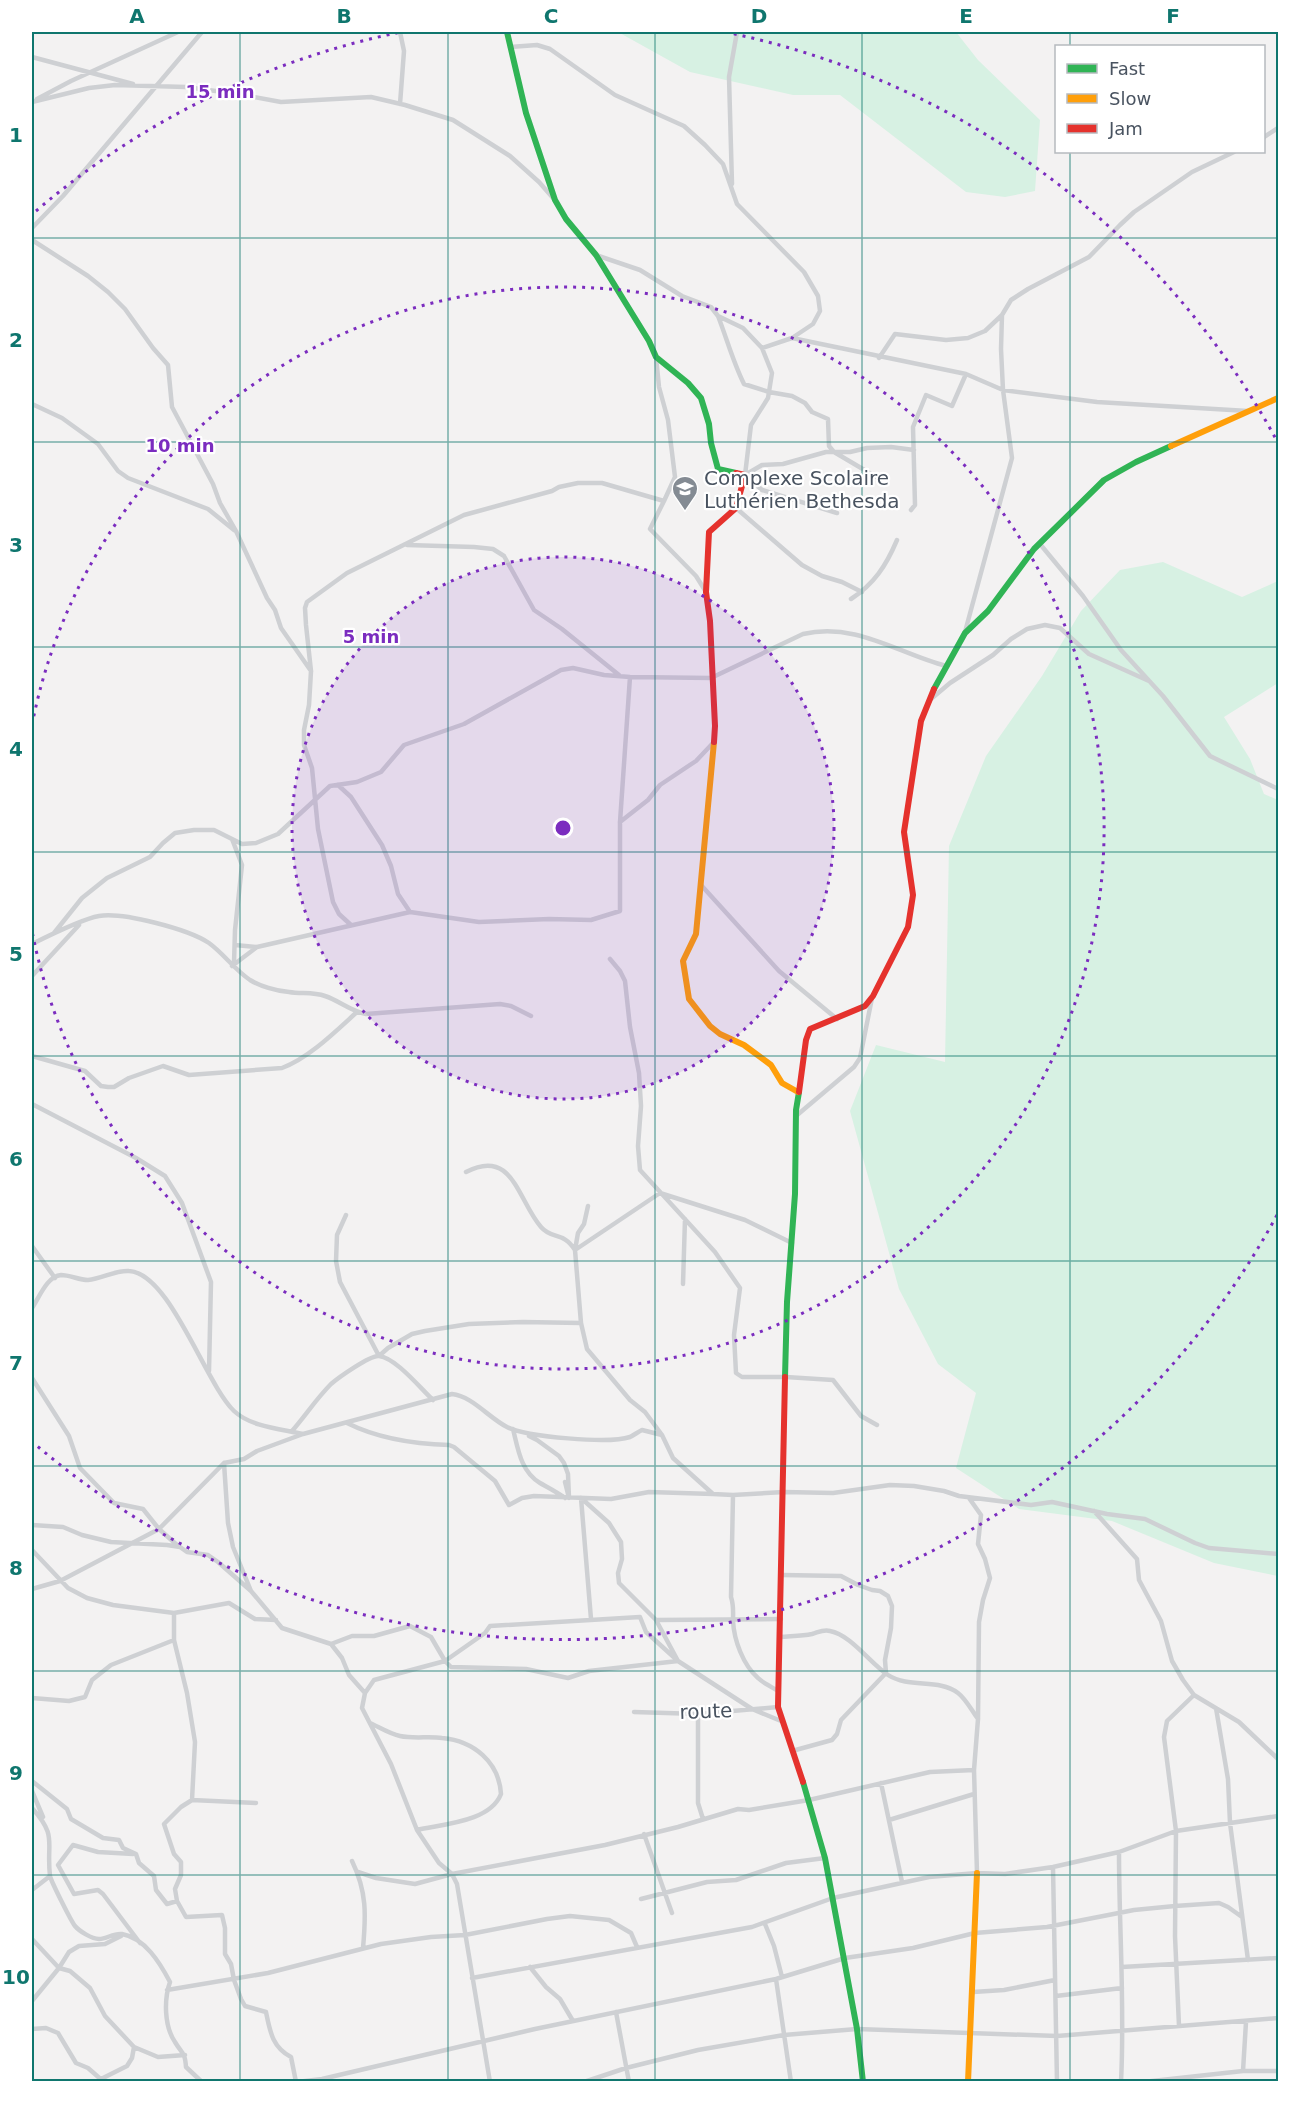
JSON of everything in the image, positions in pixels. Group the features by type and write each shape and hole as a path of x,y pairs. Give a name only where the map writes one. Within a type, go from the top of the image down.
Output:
{"street":[{"path":"32,102 90,72 178,32"},
{"path":"32,228 63,196 202,32"},
{"path":"400,32 404,51 400,104"},
{"path":"507,32 526,113 555,200"},
{"path":"736,204 732,181 729,77 737,32"},
{"path":"510,47 537,45 550,49 615,95 684,126 723,164 736,204 804,272 818,296 820,311 813,324 792,338 762,348"},
{"path":"32,57 141,86"},
{"path":"32,102 90,88 141,86 186,87 281,102 371,98 453,120 510,156 555,200 566,219 596,255 649,341 656,357 659,387 668,420 675,477 650,529 696,576 706,592"},
{"path":"1265,136 1278,128"},
{"path":"879,358 895,334 945,340 968,338 985,331 1002,315 1011,300 1089,257 1134,212 1192,172 1232,153"},
{"path":"32,240 88,276 108,292 125,309 168,365 172,407 213,484 220,503 236,531 267,598 275,609 281,628 311,671"},
{"path":"596,255 640,270 682,296 711,307 718,316 734,365 744,384 792,396 805,403 812,412 828,419 829,446 834,452 878,478"},
{"path":"863,2082 845,1958 825,1858 809,1800 778,1707 788,1302 796,1116 806,1040 810,1029 865,1006 873,996 908,927 913,895 904,832 921,721 946,666 965,633 1012,458 1003,390 1002,315"},
{"path":"718,316 743,328 762,348 772,373 768,398 751,425 744,476 736,508 709,532 706,592 715,709 713,743 696,934 683,961 689,999 710,1026 720,1034 744,1045 771,1065 782,1083 798,1092"},
{"path":"792,338 879,358 966,374 1003,390 1097,402 1248,411"},
{"path":"656,357 688,383 701,398 718,469 744,476 762,490 837,513"},
{"path":"911,510 915,505 913,427 926,395 952,406 966,374"},
{"path":"965,633 988,611 1040,544 1104,480 1136,462 1278,398"},
{"path":"32,404 62,418 98,444 118,471 128,478 208,509 236,531"},
{"path":"744,476 762,465 783,464 826,452 891,447 914,450"},
{"path":"351,925 339,914 333,902 318,829 312,768 303,738 309,705 311,671 305,608 307,602 347,573 464,515 578,483 602,483 664,501"},
{"path":"736,508 802,565 822,576 842,582 862,592"},
{"path":"850,599 862,592 882,570 897,540"},
{"path":"1040,544 1083,596 1121,650 1210,756 1278,789"},
{"path":"405,545 493,549 504,556 534,609 620,676"},
{"path":"931,699 950,683 993,655 1011,639 1027,629 1045,625 1060,628 1089,654 1150,682"},
{"path":"54,933 82,898 107,878 150,858 175,833 214,830 243,844 255,843 278,834 330,786 357,782 381,772 404,745 464,724 561,670 573,668 604,675 630,677 711,678 803,634 818,630 861,634 926,661 946,666"},
{"path":"235,945 257,947 410,912 479,922 591,920 620,911 620,822 630,677"},
{"path":"620,822 644,804 660,785 696,761 713,743"},
{"path":"338,785 351,797 382,844 391,866 398,894 410,912"},
{"path":"232,839 243,865 233,964"},
{"path":"701,885 779,971 837,1019"},
{"path":"32,944 98,916 116,916 147,921 189,934 209,944 251,981 289,993 316,993 357,1012 366,1014 500,1004 511,1006 531,1016"},
{"path":"32,976 80,923"},
{"path":"233,964 257,947"},
{"path":"610,959 625,981 630,1027 639,1073 640,1170 722,1261 740,1288 734,1335 736,1373 742,1377 833,1380 861,1416 877,1425"},
{"path":"796,1116 854,1067 860,1058 873,996"},
{"path":"32,1056 85,1071 101,1086 108,1087 114,1087 129,1078 163,1066 189,1074 282,1068 329,1038 357,1012"},
{"path":"32,1104 136,1158 165,1176 182,1203 211,1282 209,1373"},
{"path":"466,1172 480,1165 492,1165 504,1171 543,1230 566,1239 575,1250"},
{"path":"660,1192 745,1220 792,1244"},
{"path":"575,1250 660,1192"},
{"path":"588,1206 584,1224 578,1233 575,1250 580,1323 587,1349 630,1400 645,1412 662,1435 673,1458 713,1494"},
{"path":"346,1215 337,1235 336,1261 340,1282 379,1356 404,1370 414,1383 433,1400"},
{"path":"683,1284 685,1219"},
{"path":"32,1246 54,1278"},
{"path":"32,1308 50,1280 60,1275 87,1280 128,1271 142,1274 168,1302 213,1382 233,1410 244,1419 303,1434"},
{"path":"292,1431 332,1384 371,1357 379,1356 412,1334 469,1324 580,1323"},
{"path":"32,1378 69,1436 80,1468 114,1503 143,1509 159,1529 187,1552 208,1555 218,1562 251,1591 282,1629 331,1644 342,1658 349,1675 365,1694"},
{"path":"32,1589 60,1581 159,1529 224,1463 243,1460 256,1451 303,1434 452,1394 537,1440 559,1456 568,1474 567,1498"},
{"path":"347,1423 364,1432 397,1441 454,1447 495,1481 509,1505 522,1498 534,1496 611,1499 649,1492 733,1495 784,1492 833,1493 890,1485 930,1488 969,1498 1031,1504 1052,1502 1145,1519 1209,1548 1278,1554"},
{"path":"513,1429 522,1463 529,1474 539,1483 567,1498"},
{"path":"523,1434 603,1440 630,1437 642,1430 662,1435"},
{"path":"224,1463 223,1480 233,1547 251,1591"},
{"path":"565,1482 567,1498"},
{"path":"733,1495 731,1597 735,1610 736,1640 746,1663 758,1678 778,1692"},
{"path":"581,1498 591,1619"},
{"path":"581,1498 609,1523 621,1542 622,1559 618,1573 619,1583 656,1620 678,1661"},
{"path":"968,2082 977,1873 974,1770 978,1719 979,1622 990,1578 978,1544 981,1515 969,1498"},
{"path":"1094,1511 1137,1559 1139,1580 1161,1621 1172,1661 1182,1680 1194,1695 1239,1722 1278,1759"},
{"path":"32,1525 63,1527 82,1535 111,1542 180,1547"},
{"path":"32,1550 60,1581 87,1598 112,1605 174,1613 229,1603 255,1619 276,1620"},
{"path":"782,1575 841,1576 858,1585 880,1591 888,1596 892,1606 891,1628 885,1660 886,1673 841,1720 837,1734 832,1740 792,1751"},
{"path":"174,1613 174,1640 187,1693 195,1742 192,1800"},
{"path":"490,2082 457,1884 452,1874 439,1863 417,1830 391,1764 363,1708 365,1694 374,1680 445,1662 485,1634 490,1626 640,1617 646,1632 678,1661 752,1709 781,1720"},
{"path":"656,1620 781,1619"},
{"path":"331,1644 352,1636 374,1636 410,1626 431,1637 445,1662 451,1667 526,1669 568,1678 589,1671 678,1661"},
{"path":"780,1637 830,1630 843,1635 886,1673 906,1683 932,1684 958,1693 978,1719"},
{"path":"32,1698 69,1701 85,1697 92,1680 111,1665 174,1640"},
{"path":"1179,2026 1175,1906 1176,1831 1164,1729 1172,1713 1194,1695"},
{"name":"route","path":"634,1712 698,1714 778,1707"},
{"path":"1216,1708 1228,1779 1230,1823 1248,1960"},
{"path":"698,1714 698,1803 703,1819"},
{"path":"370,1723 400,1736 440,1738 463,1744 478,1751 492,1763 501,1794 490,1810 479,1816 417,1830"},
{"path":"358,1872 411,1885 452,1874 605,1845 738,1809 809,1800 930,1772 974,1770"},
{"path":"32,1781 67,1809 71,1819 103,1838 119,1840 123,1848 136,1854 139,1863 154,1876 156,1890 167,1904 177,1901"},
{"path":"881,1784 902,1882"},
{"path":"32,1791 49,1831 50,1879 75,1926 85,1934 99,1939 112,1934 123,1934 141,1943"},
{"path":"889,1820 974,1794"},
{"path":"256,1803 192,1800 181,1806 164,1824 174,1854 181,1862 181,1875 175,1889 177,1901 186,1917 222,1915 225,1928 225,1954 231,1964 234,1980 245,2006 266,2012 271,2037 281,2052 291,2057 296,2082 330,2079 483,2040 776,1979 845,1958 914,1948 975,1933 1055,1925 1119,1913 1175,1906 1219,1903 1242,1917"},
{"path":"32,1808 45,1822"},
{"path":"471,1978 765,1924 791,1912 833,1898 928,1876 1005,1874 1053,1867 1119,1852 1176,1831 1278,1816"},
{"path":"644,1834 672,1913"},
{"path":"136,1854 98,1852 74,1845 58,1865 74,1894 98,1890 103,1894 162,1967 170,1982 167,1990 168,2030 185,2055 186,2067 202,2082"},
{"path":"1119,1852 1124,2030 1121,2082"},
{"path":"641,1899 707,1882 736,1880 786,1863 825,1858"},
{"path":"352,1861 358,1872 366,1903 363,1948"},
{"path":"1053,1867 1057,2082"},
{"path":"32,1890 50,1876"},
{"path":"167,1990 268,1973 363,1948 431,1937 465,1935 570,1916 609,1920 631,1933 637,1947"},
{"path":"765,1924 774,1946 782,1977"},
{"path":"32,2001 73,1949 92,1944 105,1944 123,1934"},
{"path":"32,1939 59,1968 70,1971 90,1988 105,2016 134,2047 158,2057 185,2055"},
{"path":"1122,1967 1278,1958"},
{"path":"530,1967 546,1988 560,1999 573,2021"},
{"path":"776,1979 791,2082"},
{"path":"973,1992 1004,1990 1055,1980"},
{"path":"1056,1996 1122,1988"},
{"path":"616,2012 629,2082"},
{"path":"584,2082 626,2068 698,2050 784,2035 857,2029 1057,2036 1278,2018"},
{"path":"1243,2071 1246,2022"},
{"path":"32,2029 46,2028 58,2033 76,2063 88,2068 102,2080 127,2066 132,2058 134,2047"},
{"path":"1143,2082 1243,2071 1278,2071"}],"green space":[{"path":"618,32 956,32 978,60 1040,120 1035,191 1005,197 966,192 840,95 793,95 690,72"},
{"path":"1163,562 1242,597 1278,581 1278,683 1224,717 1250,759 1264,794 1278,800 1278,1576 1214,1563 1112,1521 1019,1509 956,1468 976,1393 938,1364 899,1289 850,1111 876,1045 945,1062 949,846 986,756 1042,676 1081,611 1120,570"}],"traffic: fast":[{"path":"507,32 526,113 555,200 566,219 596,255 649,341 656,357 688,383 701,398 718,469 736,473"},
{"path":"934,689 965,633 988,611 1034,549 1104,480 1171,446"},
{"path":"785,1377 787,1302 795,1194 796,1110 799,1092"},
{"path":"803,1782 825,1858 857,2029 863,2082"}],"traffic: slow":[{"path":"1171,446 1278,398"},
{"path":"714,742 696,934 683,961 689,999 710,1026 720,1034 744,1045 771,1065 782,1083 798,1092"},
{"path":"968,2082 977,1873"}],"traffic: jam":[{"path":"714,742 710,621 706,592 709,532 736,508 745,475 736,473"},
{"path":"799,1092 806,1040 810,1029 865,1006 873,996 908,927 913,895 904,832 921,721 934,689"},
{"path":"785,1377 778,1707 803,1782"}],"place":[{"name":"Complexe Scolaire Luthérien Bethesda","path":"685,512"}]}
